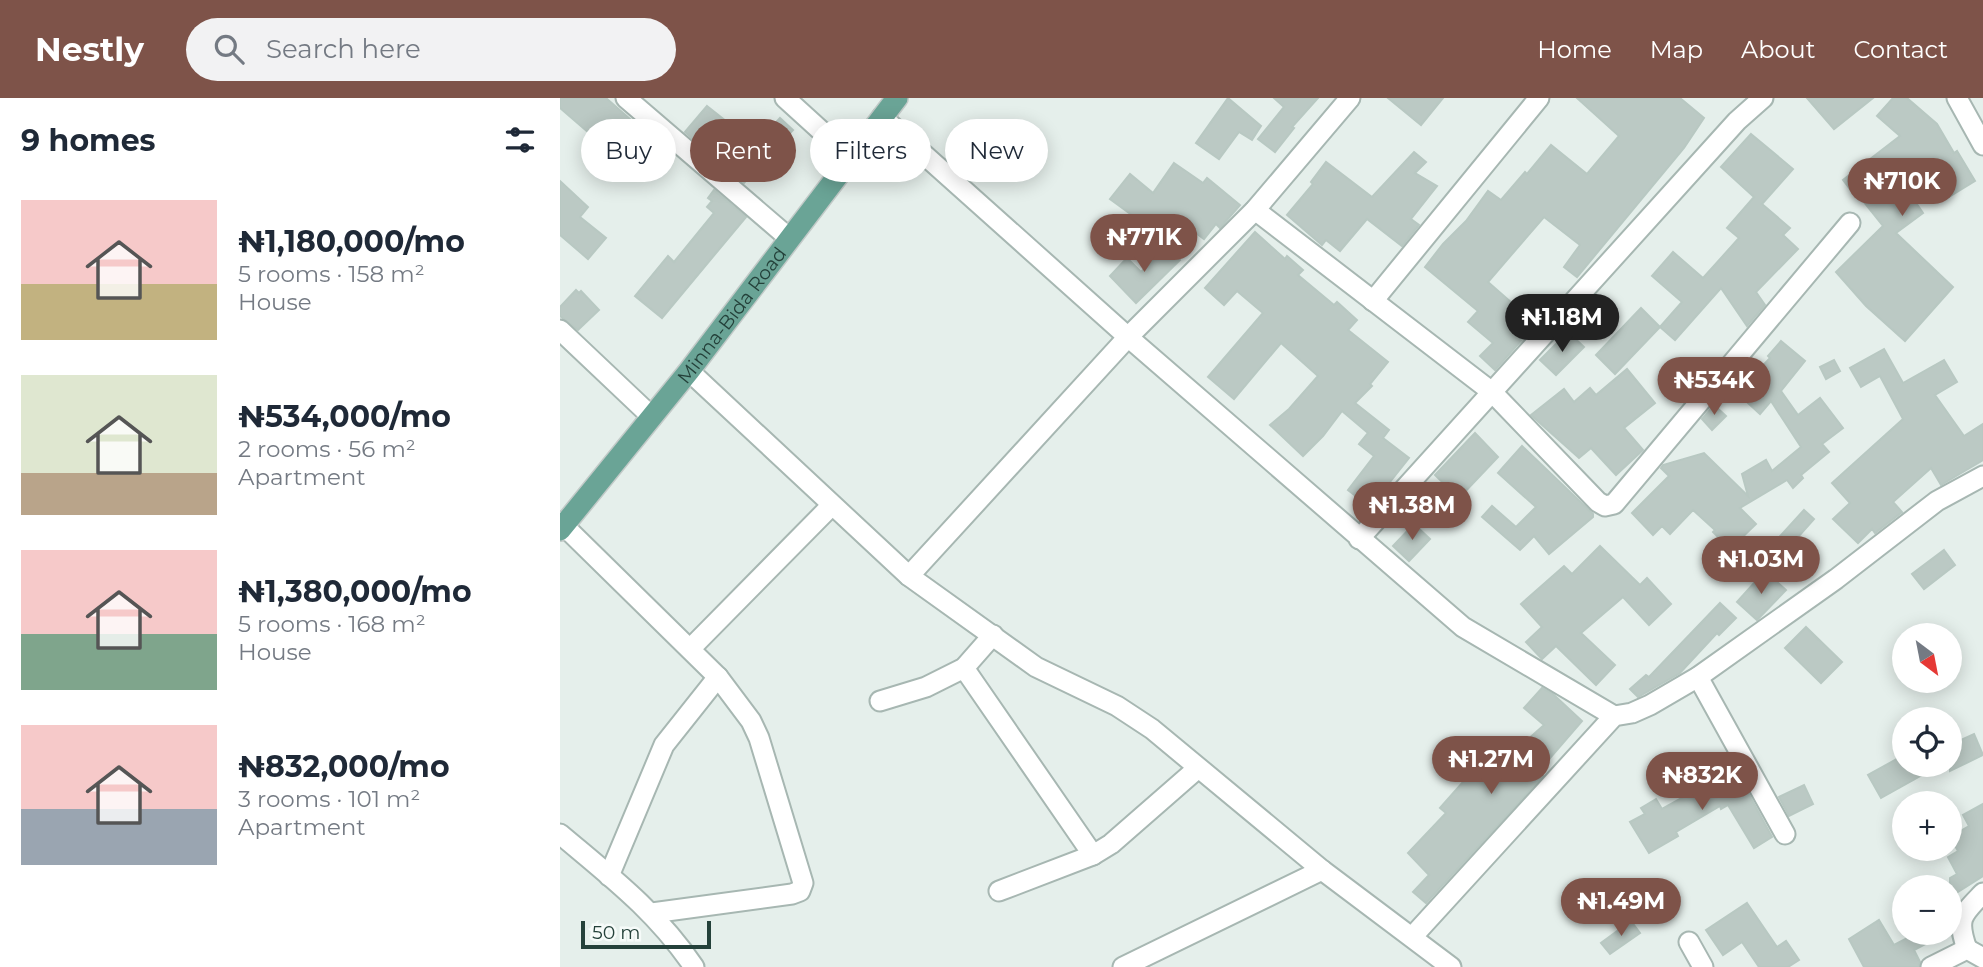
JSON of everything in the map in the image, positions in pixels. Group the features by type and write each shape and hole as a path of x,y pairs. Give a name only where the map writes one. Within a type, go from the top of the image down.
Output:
{"main road":[{"name":"Minna-Bida Road","path":"882,117 897,98"},
{"name":"Minna-Bida Road","path":"561,526 689,371 832,182"}],"street":[{"path":"626,98 789,238"},
{"path":"785,98 810,121"},
{"path":"909,576 1128,337 1255,210 1350,98"},
{"path":"1373,301 1539,98"},
{"path":"1359,539 1737,121 1763,98"},
{"path":"1956,98 1983,145"},
{"path":"882,117 1128,337 1463,627 1614,716"},
{"path":"1255,210 1492,392 1598,502 1605,506 1614,504 1850,223"},
{"path":"560,330 652,417"},
{"path":"689,371 909,576 1036,667 1117,706 1152,729 1322,870 1451,967"},
{"path":"1413,936 1614,716 1632,713 1650,705 1698,677 1836,579 1937,501 1983,476"},
{"path":"690,649 832,505"},
{"path":"561,526 718,677 751,721 759,738 803,883 800,891 792,894 652,914"},
{"path":"880,701 926,687 964,668 993,635"},
{"path":"964,668 1093,855"},
{"path":"609,876 664,745 718,677"},
{"path":"1698,677 1785,834"},
{"path":"999,891 1093,855 1111,844 1198,768"},
{"path":"560,834 652,914 676,940 694,967"},
{"path":"1123,967 1322,870"},
{"path":"1931,967 1975,953 1962,934 1962,915 1983,892"},
{"path":"1689,942 1703,967"}],"building":[{"path":"560,98 606,98 630,119 581,119 581,126 560,108"},
{"path":"1228,98 1261,126 1252,140 1239,132 1219,159 1196,143"},
{"path":"1274,98 1318,98 1292,127 1294,128 1275,152 1258,139 1284,107"},
{"path":"1388,98 1443,98 1421,125"},
{"path":"1577,98 1680,98 1704,118 1684,148 1577,277 1564,267 1580,245 1544,217 1488,282 1536,324 1495,370 1480,356 1493,343 1468,322 1478,311 1425,267 1466,221 1488,191 1501,200 1551,145 1587,174 1619,136"},
{"path":"1807,98 1873,98 1834,129"},
{"path":"1893,98 1907,98 1937,124 1975,181 1947,198 1936,179 1912,197 1923,213 1896,233 1953,287 1905,341 1866,306 1836,272 1883,226 1843,180 1900,136 1877,116"},
{"path":"707,106 723,119 696,119"},
{"path":"1751,134 1793,169 1762,204 1790,228 1783,235 1798,249 1756,292 1765,305 1747,326 1721,288 1675,340 1660,327 1682,302 1652,276 1673,252 1703,278 1739,238 1727,228 1754,197 1721,167"},
{"path":"1414,152 1426,162 1415,173 1437,186 1411,219 1419,225 1402,246 1367,219 1340,251 1326,240 1322,245 1287,215 1313,184 1311,182 1326,162 1372,197"},
{"path":"1174,163 1203,183 1207,178 1240,205 1220,228 1216,224 1204,239 1172,215 1158,234 1110,199 1130,174 1153,193"},
{"path":"560,181 588,207 580,217 606,238 588,259 560,235"},
{"path":"714,190 746,217 662,318 635,296 668,256 674,262 714,213 707,207 712,201 708,198"},
{"path":"1255,232 1285,259 1287,256 1303,270 1298,275 1334,305 1337,302 1357,320 1348,330 1388,362 1370,384 1372,386 1355,403 1389,430 1383,438 1409,458 1370,507 1348,490 1374,456 1359,444 1368,433 1342,411 1303,456 1270,425 1289,409 1318,376 1281,343 1234,399 1208,377 1263,313 1237,291 1224,305 1205,288"},
{"path":"1167,246 1180,260 1136,303 1110,276 1127,258 1141,272"},
{"path":"576,290 579,293 581,291 599,310 578,330 560,316 560,307"},
{"path":"1641,308 1660,327 1615,374 1596,355"},
{"path":"1568,332 1584,347 1556,375 1540,360"},
{"path":"1781,341 1805,361 1781,391 1798,415 1820,398 1843,428 1822,444 1829,452 1801,475 1803,478 1793,488 1787,480 1740,508 1756,524 1730,549 1713,532 1715,530 1693,510 1670,534 1662,526 1653,535 1632,513 1669,476 1661,468 1663,465 1704,453 1748,496 1742,474 1766,460 1772,471 1801,447 1771,401 1760,414 1737,393 1770,358 1768,356"},
{"path":"1884,349 1903,383 1944,360 1957,382 1935,395 1964,436 1983,424 1983,460 1941,485 1931,468 1893,502 1902,512 1875,533 1872,529 1858,543 1833,519 1850,503 1832,483 1903,419 1880,376 1861,387 1850,368"},
{"path":"1834,360 1840,371 1826,379 1820,367"},
{"path":"1627,369 1655,403 1624,428 1643,450 1616,475 1591,448 1579,458 1531,415 1564,389 1574,402 1590,388 1596,395"},
{"path":"1714,405 1726,416 1712,430 1702,419"},
{"path":"1475,433 1498,457 1459,498 1435,475"},
{"path":"1522,446 1593,514 1593,517 1549,554 1534,536 1520,550 1482,517 1492,506 1516,527 1536,507 1498,473"},
{"path":"1804,510 1814,519 1782,555 1772,545"},
{"path":"1414,524 1430,539 1409,561 1393,546"},
{"path":"1600,546 1640,585 1647,578 1671,604 1649,625 1623,597 1581,633 1615,665 1596,685 1556,646 1542,659 1526,642 1542,627 1521,604 1564,566 1572,574"},
{"path":"1944,550 1955,565 1924,589 1912,574"},
{"path":"1765,571 1786,590 1757,620 1737,602"},
{"path":"1720,603 1736,618 1719,635 1717,633 1680,673 1638,697 1630,689 1646,675 1649,677"},
{"path":"1806,627 1842,662 1821,683 1785,648"},
{"path":"1542,688 1553,694 1582,721 1538,772 1543,776 1426,903 1413,892 1429,875 1408,853 1446,813 1440,808 1486,756 1496,768 1544,725 1524,708"},
{"path":"1974,734 1983,755 1962,765 1962,740"},
{"path":"1892,762 1892,777 1919,777 1881,798 1868,775"},
{"path":"1734,767 1772,837 1754,848 1728,805 1721,809 1720,806 1676,832 1678,836 1649,853 1630,822 1645,814 1641,808 1656,799 1662,809 1709,783 1707,780"},
{"path":"1804,785 1813,804 1789,816 1779,797"},
{"path":"1983,804 1983,876 1962,889 1962,875 1955,875 1950,861 1962,861 1962,830 1969,826 1963,815"},
{"path":"1747,903 1777,947 1786,941 1799,960 1788,967 1759,967 1742,942 1723,955 1706,930"},
{"path":"1879,920 1892,945 1923,945 1914,950 1920,962 1919,967 1864,967 1849,939"},
{"path":"1631,921 1640,933 1610,954 1601,943"}]}
